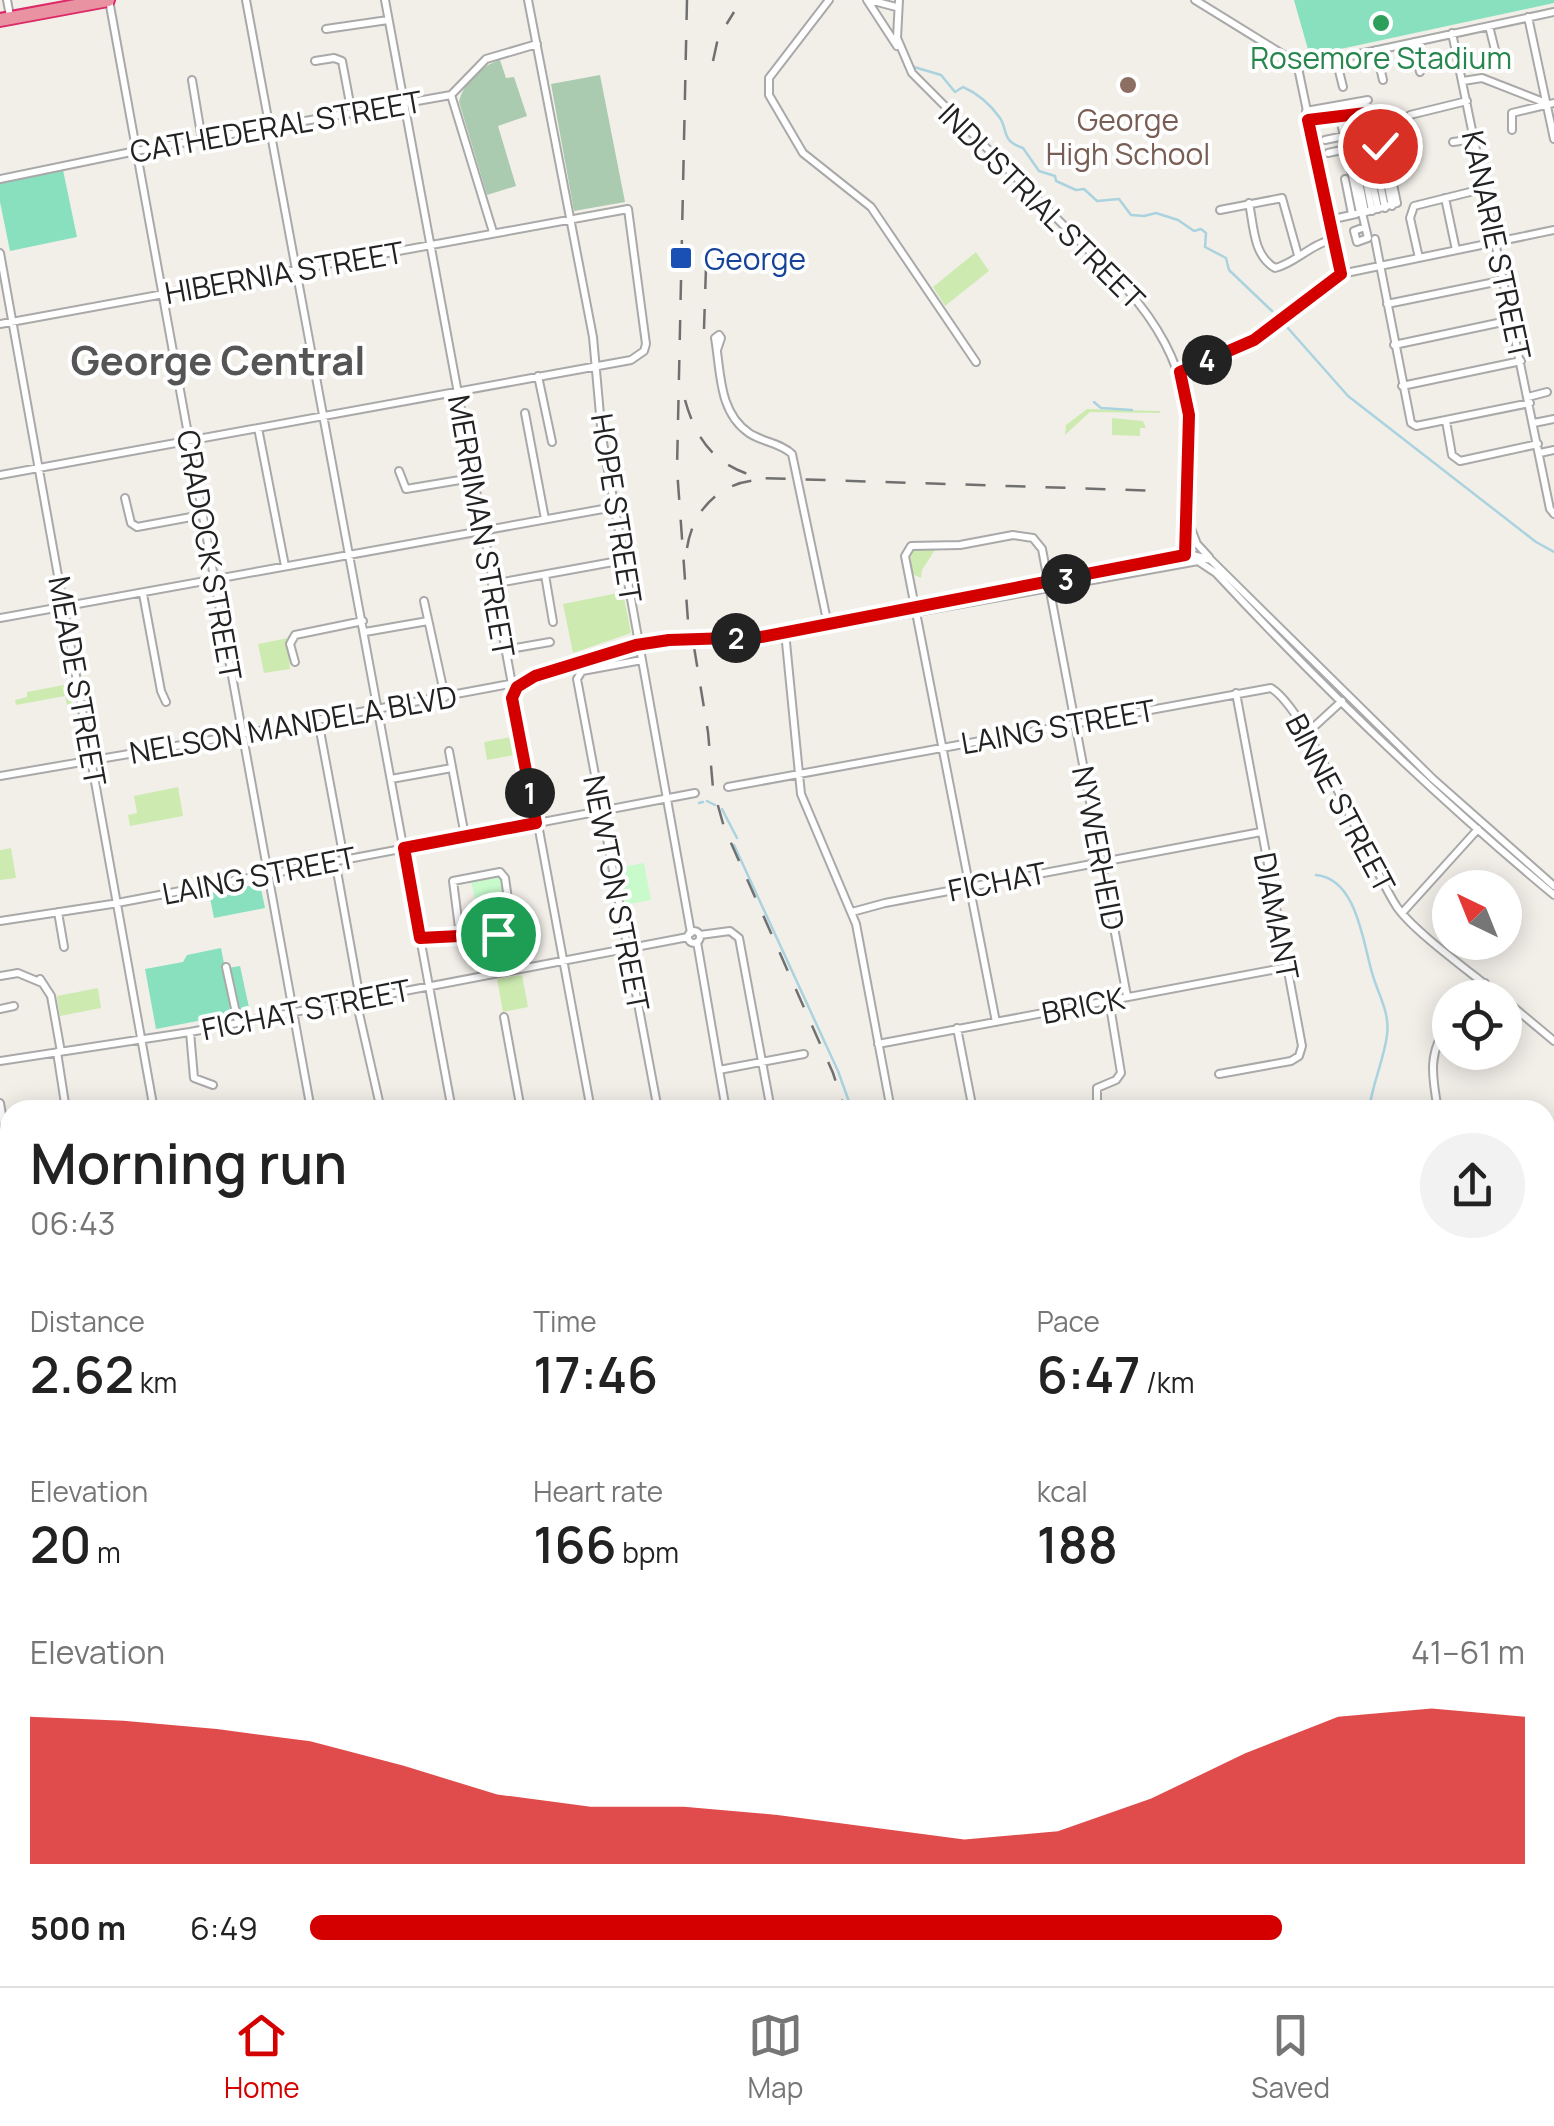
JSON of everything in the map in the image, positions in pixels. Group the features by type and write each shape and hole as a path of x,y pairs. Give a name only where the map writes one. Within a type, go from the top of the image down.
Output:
{"highway":[{"path":"5,13 82,0"},
{"path":"5,13 108,0"}],"street":[{"name":"CRADOCK STREET","path":"108,0 309,1100"},
{"path":"246,0 450,1100"},
{"name":"MERRIMAN STREET","path":"385,0 589,1100"},
{"name":"HOPE STREET","path":"528,0 596,366 602,437 614,507 724,1100"},
{"path":"829,0 770,78 769,95 803,153 871,207 976,362"},
{"path":"869,0 898,4 900,52"},
{"name":"INDUSTRIAL STREET","path":"869,0 912,73 1139,302 1162,332 1180,372 1189,415 1187,558"},
{"path":"1196,0 1297,64 1554,12"},
{"path":"1528,17 1554,139"},
{"path":"326,30 388,20"},
{"path":"1490,26 1497,58"},
{"name":"KANARIE STREET","path":"1452,33 1554,514"},
{"path":"1414,42 1420,72"},
{"name":"CATHEDERAL STREET","path":"0,179 452,96 486,59 537,44"},
{"path":"1376,50 1382,80"},
{"path":"1336,59 1343,87"},
{"path":"315,61 342,61 352,114"},
{"path":"1297,64 1341,274"},
{"path":"1463,81 1482,78 1549,104"},
{"path":"192,80 202,140"},
{"path":"452,96 493,232"},
{"path":"1306,111 1368,100"},
{"path":"1412,141 1406,124 1410,115 1467,101"},
{"path":"1512,130 1512,113 1549,104"},
{"path":"1362,228 1369,211 1366,113"},
{"path":"1308,120 1378,115 1366,143 1369,162 1352,191"},
{"path":"1340,118 1344,136"},
{"path":"1358,123 1369,162 1369,211"},
{"path":"1366,143 1344,136 1329,139 1332,152 1366,143 1375,124"},
{"path":"1453,142 1476,138"},
{"path":"1345,180 1369,211"},
{"path":"1419,258 1411,210 1416,205 1486,188"},
{"path":"1220,210 1278,197 1284,200 1298,255"},
{"path":"1445,198 1456,250"},
{"path":"1249,203 1258,251 1266,262 1279,268 1313,245 1333,239"},
{"name":"HIBERNIA STREET","path":"0,324 628,208 646,344 638,358 596,366"},
{"path":"1338,218 1369,211"},
{"path":"1180,372 1254,340 1341,274 1554,230"},
{"path":"1374,239 1411,423 1416,426 1446,421 1547,392"},
{"name":"MEADE STREET","path":"0,253 152,1100"},
{"path":"1386,304 1506,280"},
{"path":"1394,345 1512,320"},
{"path":"717,350 728,407 750,434 790,451 828,624"},
{"path":"1402,386 1521,361"},
{"path":"0,475 596,366"},
{"path":"538,376 552,442"},
{"path":"526,413 545,520"},
{"path":"1534,423 1554,419"},
{"path":"1446,421 1452,455 1460,461 1554,450"},
{"path":"258,428 284,566"},
{"path":"399,470 406,489 472,478"},
{"path":"125,498 131,523 136,527 202,515"},
{"path":"0,618 614,507"},
{"path":"1188,520 1196,544 1254,608"},
{"name":"NYWERHEID","path":"917,608 905,556 911,546 960,546 1012,535 1033,538 1042,549 1127,996"},
{"path":"1187,558 1211,560"},
{"path":"1187,558 1210,568 1254,608 1554,895"},
{"name":"NELSON MANDELA BLVD","path":"0,776 510,684 636,645 785,633 1187,558"},
{"path":"492,584 624,560"},
{"path":"545,574 553,622"},
{"path":"143,594 166,702"},
{"path":"424,601 445,697"},
{"path":"917,608 996,1022"},
{"path":"295,662 290,644 295,635 363,621"},
{"path":"365,632 428,621"},
{"path":"785,633 800,794 852,912 889,1100"},
{"path":"504,650 550,642"},
{"name":"NEWTON STREET","path":"642,660 585,670 578,675 656,1100"},
{"path":"512,698 517,687 535,676"},
{"name":"LAING STREET","path":"728,788 1271,688"},
{"name":"BINNE STREET","path":"1271,688 1286,700 1306,734 1402,913 1481,980"},
{"name":"DIAMANT","path":"1219,1074 1292,1061 1299,1056 1302,1046 1236,693"},
{"path":"1306,734 1344,698"},
{"path":"318,720 358,1000 379,1100"},
{"path":"449,752 465,836"},
{"path":"391,779 452,768"},
{"name":"LAING STREET","path":"0,921 694,793"},
{"path":"1480,827 1554,886"},
{"path":"1402,913 1480,827"},
{"name":"FICHAT","path":"852,912 969,886 1261,832"},
{"path":"420,938 487,936 512,928 506,878 500,872 453,882 460,936"},
{"path":"58,912 64,947"},
{"name":"FICHAT STREET","path":"0,1062 190,1032 735,932 762,1062"},
{"path":"226,967 238,1022"},
{"name":"BRICK","path":"878,1044 1288,967"},
{"path":"0,976 17,973 42,981 51,996 65,1100"},
{"path":"1097,1100 1097,1088 1122,1074 1109,1000"},
{"path":"0,1008 14,1006"},
{"name":"BINNE STREET","path":"1522,1014 1554,1041"},
{"path":"504,1017 519,1100"},
{"path":"957,1028 972,1100"},
{"path":"190,1032 194,1078 213,1085"},
{"path":"719,1070 804,1054"},
{"path":"762,1062 769,1100"},
{"path":"1434,1070 1437,1100"}],"green space":[{"name":"Rosemore Stadium","path":"1294,0 1554,0 1554,3 1309,53"},
{"path":"500,60 506,78 514,77 527,116 498,126 516,186 487,195 459,102 474,76"},
{"path":"600,75 625,202 574,211 551,84"},
{"path":"63,170 77,237 10,251 0,183"},
{"path":"976,252 989,271 945,306 933,287"},
{"path":"1087,409 1160,413 1090,412 1065,435 1066,425"},
{"path":"1112,418 1143,421 1146,428 1140,428 1140,436 1112,435"},
{"path":"935,550 921,578 912,574 910,551"},
{"path":"623,592 631,633 573,653 563,604"},
{"path":"288,638 290,669 264,673 258,644"},
{"path":"69,684 72,704 67,705 65,696 16,705 15,700 27,697 27,692"},
{"path":"516,736 520,754 487,760 484,742"},
{"path":"178,787 183,816 130,826 128,815 137,813 134,796"},
{"path":"11,848 16,878 0,880 0,850"},
{"path":"644,863 651,900 624,905 617,868"},
{"path":"497,875 501,878 507,910 478,916 471,880"},
{"path":"260,884 265,908 214,918 209,893"},
{"path":"221,948 234,1014 156,1029 145,969 183,962 187,955"},
{"path":"240,966 250,1012 238,1014 228,968"},
{"path":"522,975 528,1007 503,1012 497,979"},
{"path":"98,988 101,1008 60,1016 57,996"}],"waterway":[{"path":"914,67 941,75 955,92 963,87 984,100 1000,118 1008,139 1023,148 1039,171 1055,176 1056,181 1076,190 1084,189 1097,201 1119,199 1131,215 1156,213 1178,220 1194,231 1201,229 1206,233 1205,247 1226,258 1229,270 1272,311"},
{"path":"1287,327 1348,396 1554,552"},
{"path":"1094,402 1101,408 1132,410"},
{"path":"707,801 715,805"},
{"path":"699,803 703,802"},
{"path":"722,809 737,838"},
{"path":"734,845 848,1100"},
{"path":"1316,875 1330,879 1350,901 1385,1012 1388,1027 1371,1100"}],"railway":[{"path":"687,0 677,469 689,635"},
{"path":"713,61 718,38 734,12"},
{"path":"704,329 706,267"},
{"path":"685,400 696,429 711,451 732,467 761,478 1163,491"},
{"path":"687,548 695,521 711,500 733,486 761,480"},
{"path":"694,647 713,788 724,827 842,1100"}],"place":[{"name":"Rosemore Stadium","path":"1381,23"},
{"name":"George High School","path":"1128,85"},
{"name":"George","path":"681,258"}],"district":[{"name":"George Central","path":"218,359"}],"route":[{"path":"498,934 420,938 404,848 536,823 512,698 517,687 535,676 636,645 761,637 1185,555 1190,446 1187,398 1180,372 1254,340 1341,274 1308,120 1366,113 1372,145 1380,146"}]}
